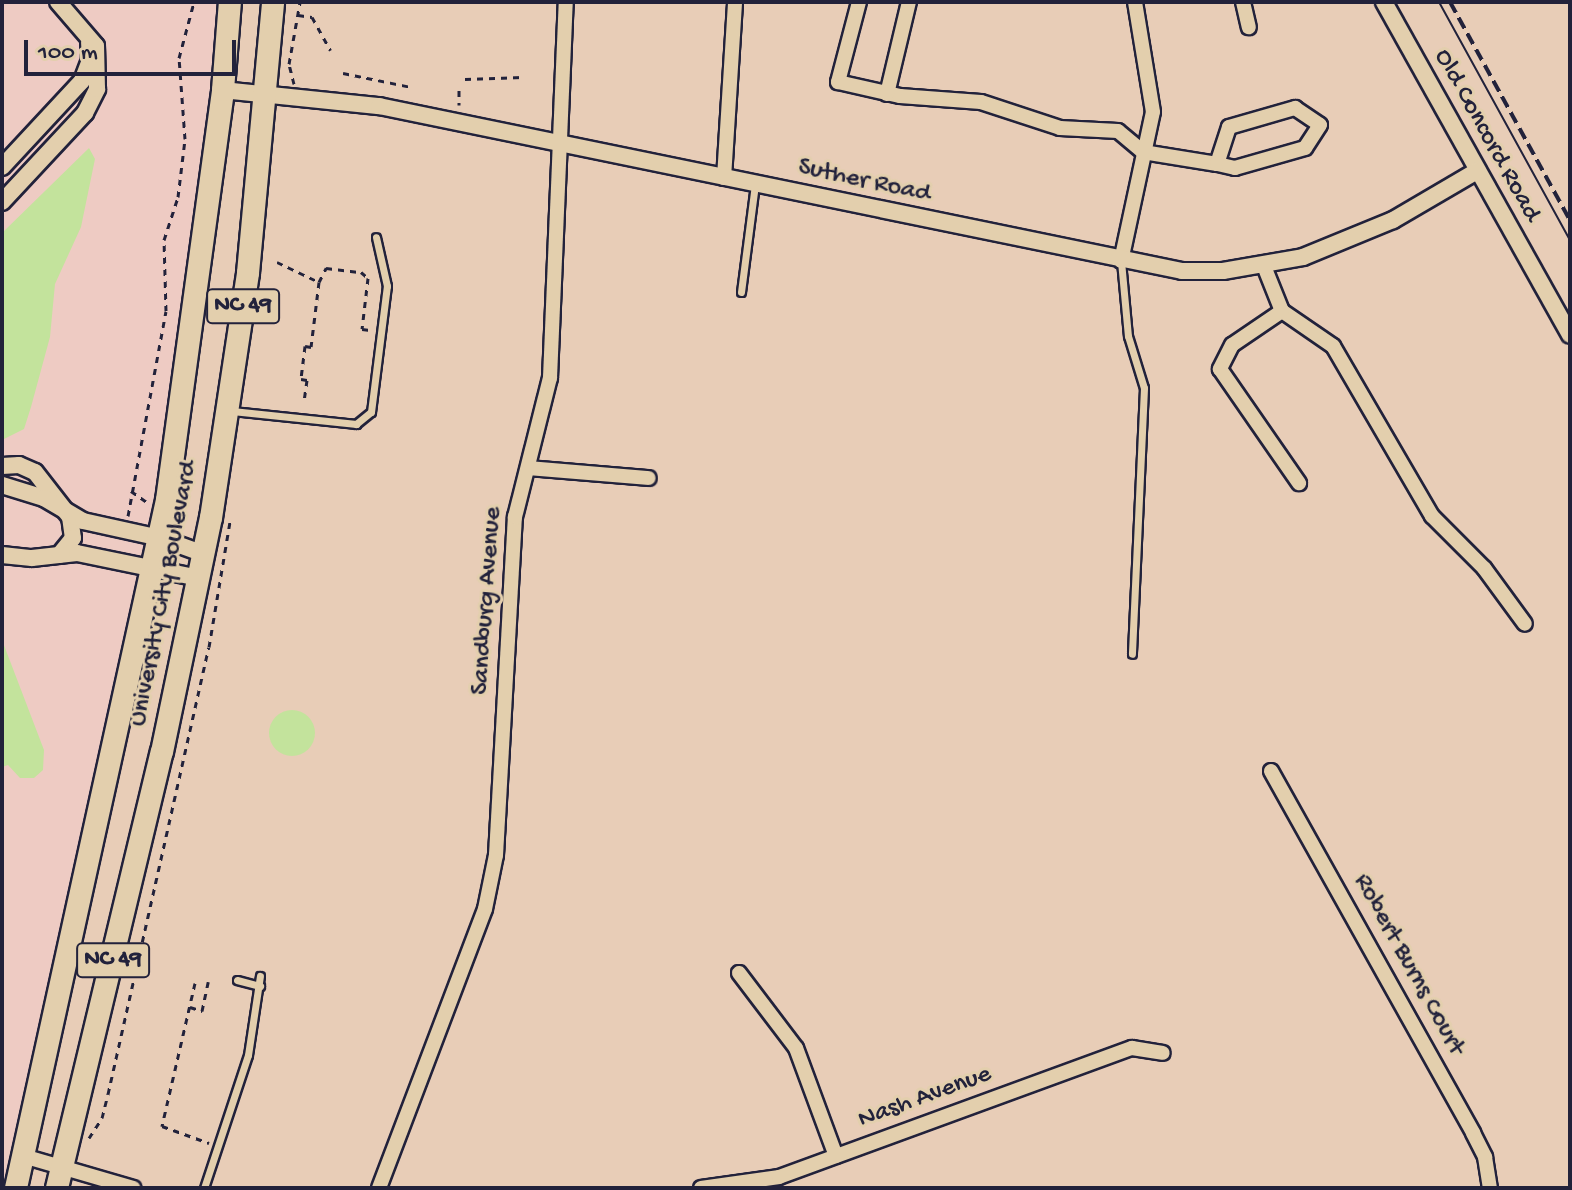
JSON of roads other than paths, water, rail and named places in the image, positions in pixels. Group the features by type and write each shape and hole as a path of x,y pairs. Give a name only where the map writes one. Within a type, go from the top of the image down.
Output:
{"main road":[{"name":"University City Boulevard","path":"16,1188 160,538 223,90 230,2"},
{"name":"University City Boulevard","path":"60,1178 204,554 229,411 273,2"}],"street":[{"path":"2,202 43,159 95,96 100,58 87,32 58,2"},
{"name":"Sandburg Avenue","path":"379,1188 489,891 498,837 510,558 549,389 566,2"},
{"path":"724,178 735,2"},
{"path":"859,2 838,82 887,94 981,102 1034,123 1118,131 1143,152 1235,168 1298,152 1320,132 1320,125 1295,108 1239,123 1223,134 1217,164"},
{"path":"887,94 909,2"},
{"path":"1121,261 1153,112 1135,2"},
{"path":"1243,2 1249,27"},
{"name":"Old Concord Road","path":"1384,2 1570,335"},
{"path":"2,167 82,81 90,60 87,32"},
{"name":"Suther Road","path":"223,90 379,106 560,146 755,184 912,221 1182,271 1264,266 1372,230 1477,171"},
{"path":"26,142 43,159"},
{"path":"1264,266 1282,311 1333,346 1432,516 1484,568 1525,624"},
{"path":"1282,311 1232,345 1220,369 1299,483"},
{"path":"2,466 19,465 35,472 66,512 74,533 59,555"},
{"path":"529,468 649,478"},
{"path":"2,485 32,493 97,526 160,538 204,554"},
{"path":"2,555 87,555 199,578"},
{"name":"Robert Burns Court","path":"1271,771 1473,1133 1485,1157 1490,1188"},
{"path":"739,973 796,1048 836,1156"},
{"name":"Nash Avenue","path":"701,1188 779,1177 1132,1048 1163,1053"},
{"path":"23,1156 60,1178 133,1188"}],"lane":[{"path":"741,292 755,184"},
{"path":"229,411 356,424 371,412 387,286 376,237"},
{"path":"1121,261 1128,336 1144,388 1132,654"},
{"path":"204,1188 246,1063 260,976"},
{"path":"237,980 260,986"}],"tram line":[{"path":"1439,2 1570,240"}],"railway":[{"path":"1450,2 1570,220"}]}
